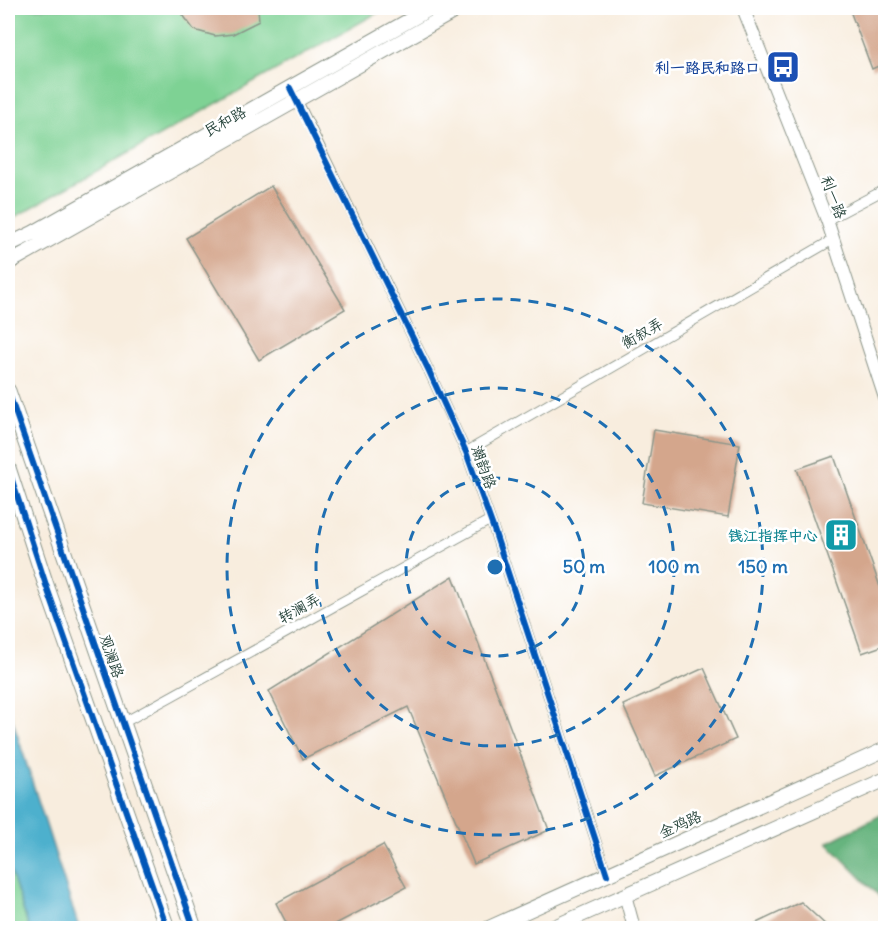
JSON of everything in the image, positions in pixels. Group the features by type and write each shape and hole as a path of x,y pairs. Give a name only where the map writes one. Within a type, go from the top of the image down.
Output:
{"main road":[{"name":"民和路","path":"8,263 293,94 432,8"},
{"name":"民和路","path":"8,245 460,8"},
{"name":"观澜路","path":"8,391 194,928"},
{"path":"8,468 46,585 167,928"},
{"name":"金鸡路","path":"489,928 885,748"},
{"path":"552,928 885,779"}],"street":[{"name":"利一路","path":"743,8 834,239 885,401"},
{"name":"潮韵路","path":"293,94 424,360 466,452 607,875"},
{"path":"827,220 885,189"},
{"name":"衡叙弄","path":"466,452 834,239"},
{"name":"转澜弄","path":"123,723 490,520"},
{"path":"625,895 634,928"}],"green space":[{"path":"8,8 386,8 8,221"},
{"path":"885,813 885,902 827,843"},
{"path":"8,846 30,928 8,928"}],"water":[{"path":"8,706 79,928 29,928 8,863"}],"building":[{"path":"178,8 258,8 259,21 233,34 215,36 194,30"},
{"path":"849,8 885,8 885,63 872,69"},
{"path":"271,186 345,309 259,360 186,238"},
{"path":"654,430 740,444 728,517 642,503"},
{"name":"钱江指挥中心","path":"834,456 885,601 885,645 862,653 797,469"},
{"path":"453,576 549,830 474,864 408,707 303,759 269,691"},
{"path":"704,668 736,739 655,776 623,705"},
{"path":"383,845 406,887 328,928 289,928 276,903"},
{"path":"801,902 829,928 746,928"}],"cycle path":[{"path":"290,88 429,371 466,452 494,530 607,875"},
{"path":"8,391 194,928"},
{"path":"8,468 46,585 167,928"}],"place":[{"name":"利一路民和路口","path":"783,67"},
{"name":"钱江指挥中心","path":"841,535"}]}
